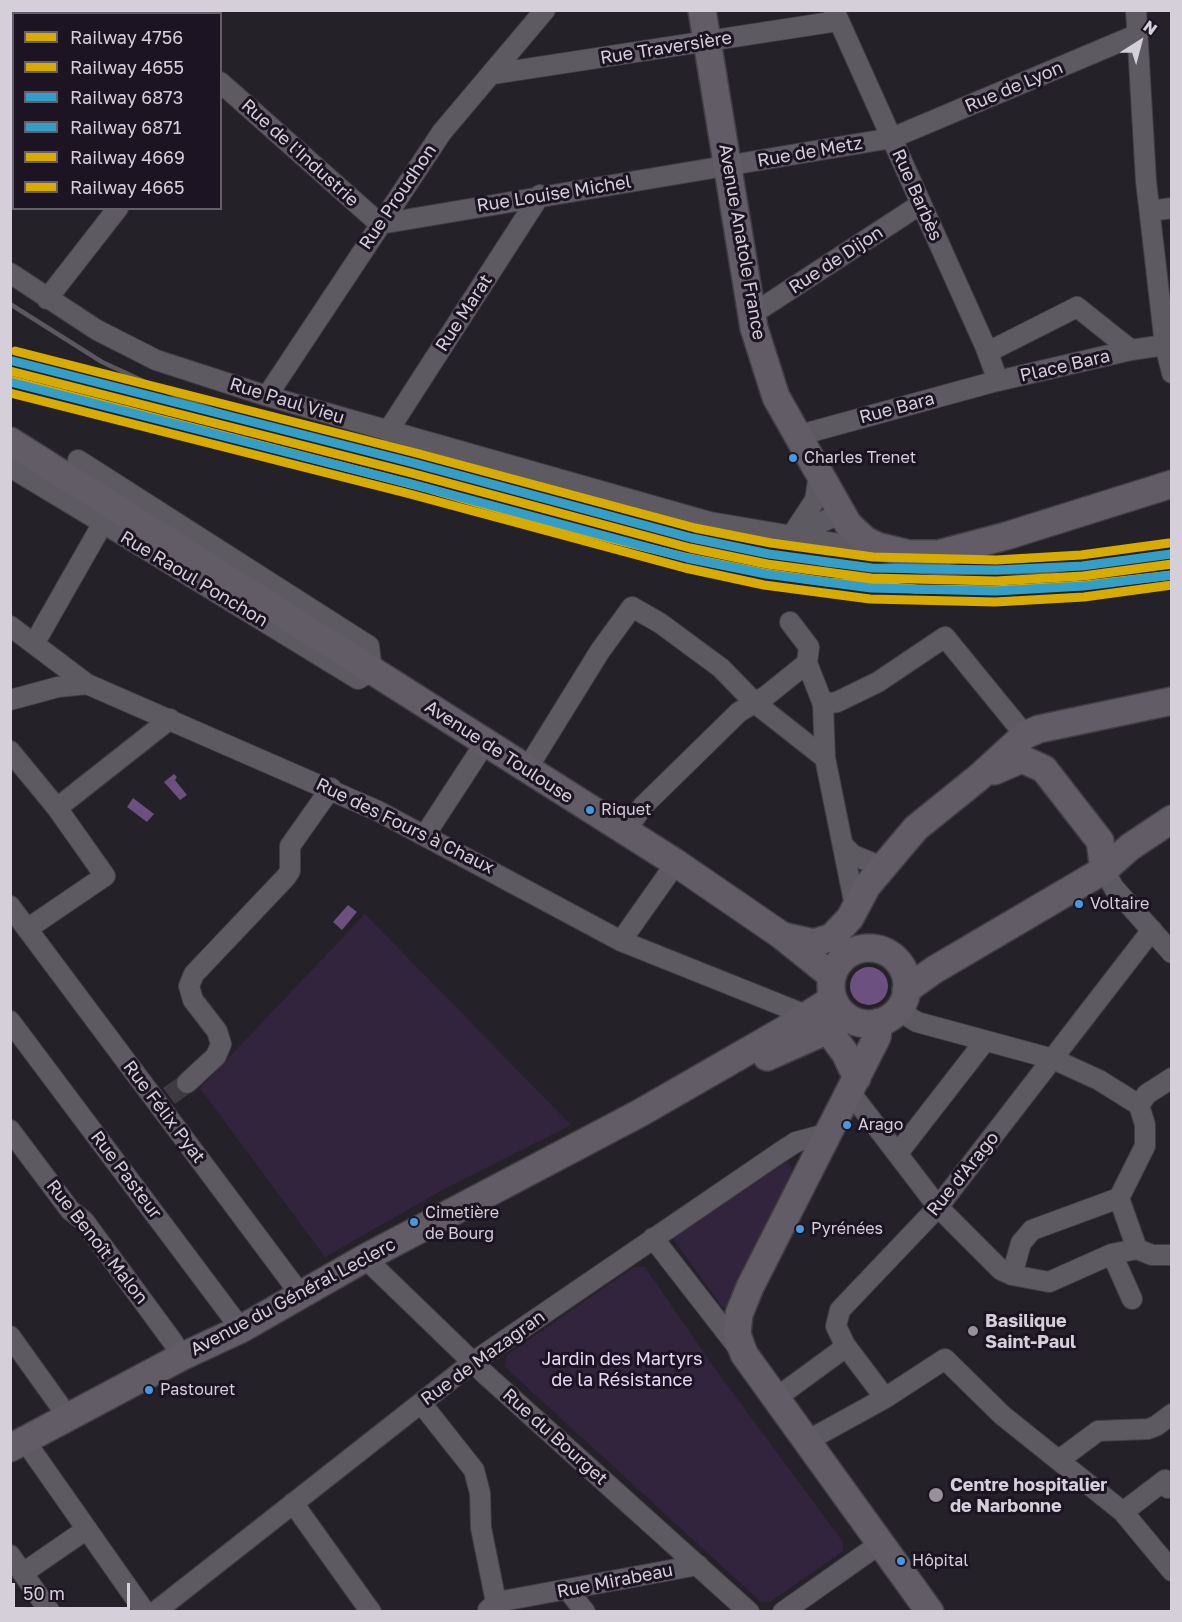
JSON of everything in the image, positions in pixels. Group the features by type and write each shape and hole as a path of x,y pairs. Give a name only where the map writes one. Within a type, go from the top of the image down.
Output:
{"main road":[{"name":"Avenue Anatole France","path":"702,10 729,165 751,315 776,397 851,533"},
{"name":"Avenue de Toulouse","path":"10,441 676,864 781,935 831,999"},
{"path":"851,533 910,554 952,551 1172,484"},
{"path":"781,935 814,943 825,940 852,912 882,867 916,828 978,778 1025,735 1039,729 1172,701"},
{"path":"978,778 1022,759 1044,768 1100,842 1104,870"},
{"path":"831,999 868,1024 894,1007 934,970 1104,870 1130,847 1172,819"},
{"path":"852,912 831,999 853,1085"},
{"name":"Avenue du Général Leclerc","path":"18,1444 181,1357 241,1329 365,1258 640,1113 831,999 864,948 886,952 902,967 894,1007"},
{"path":"894,1007 750,1287 740,1314 737,1334 744,1354 930,1611"}],"street":[{"name":"Rue Proudhon","path":"267,396 442,132 546,10"},
{"path":"1136,10 1146,182 1165,345 1172,373"},
{"name":"Rue Traversière","path":"493,74 708,42 836,16"},
{"name":"Rue Barbès","path":"836,16 988,352 998,381"},
{"name":"Rue de Lyon","path":"892,138 1136,35"},
{"name":"Rue de l'Industrie","path":"222,84 380,224"},
{"name":"Rue de Metz","path":"729,165 892,138"},
{"name":"Rue Louise Michel","path":"380,224 540,195 729,165"},
{"name":"Rue Marat","path":"388,431 540,195"},
{"name":"Rue de Dijon","path":"751,315 921,204"},
{"path":"47,299 116,210"},
{"name":"Rue Paul Vieu","path":"10,273 97,330 156,360 267,396 710,522 792,535 851,533"},
{"name":"Place Bara","path":"988,352 1077,308 1131,351"},
{"name":"Place Bara","path":"998,381 1165,345"},
{"name":"Rue Bara","path":"796,436 998,381"},
{"path":"78,460 369,646 372,672"},
{"path":"10,467 103,524"},
{"path":"792,535 815,500 819,475"},
{"name":"Rue Raoul Ponchon","path":"34,644 103,524 358,679 372,672"},
{"path":"792,535 851,533"},
{"path":"527,769 600,651 632,607 660,623 721,669 755,703 825,758"},
{"path":"790,622 809,647 807,663 823,704 825,758 843,845 852,912"},
{"name":"Rue des Fours à Chaux","path":"10,626 87,684 331,788 425,835 621,941 831,999"},
{"path":"823,704 837,702 878,682 945,637 1025,735"},
{"path":"625,832 651,798 739,712 755,703 807,663"},
{"path":"10,700 58,687 87,684"},
{"path":"57,808 170,718"},
{"path":"425,835 485,743"},
{"path":"10,751 57,808 105,876 27,929"},
{"path":"187,1083 216,1056 221,1044 217,1031 193,1000 189,986 194,974 286,877 290,871 290,846 331,788"},
{"path":"843,845 853,855 882,867"},
{"path":"621,941 676,864"},
{"path":"1104,870 1114,888 1172,952"},
{"name":"Rue Félix Pyat","path":"10,906 164,1100 301,1295"},
{"name":"Rue d'Arago","path":"845,1345 836,1326 840,1310 938,1207 1152,930"},
{"path":"894,1007 917,1022 1053,1059 1099,1080 1139,1105 1145,1125 1145,1146 1119,1198 1032,1230 1021,1243 1012,1275"},
{"name":"Rue Pasteur","path":"10,1021 241,1329"},
{"path":"898,1153 985,1041"},
{"path":"1139,1105 1147,1094 1172,1078"},
{"path":"853,1085 898,1153 938,1207 1002,1270 1012,1275 1049,1282 1112,1254 1137,1249 1152,1255 1172,1255"},
{"name":"Rue Benoît Malon","path":"10,1130 70,1210 84,1221 173,1342 181,1357"},
{"name":"Rue de Mazagran","path":"155,1611 472,1362 796,1142 829,1133"},
{"path":"1119,1198 1137,1249"},
{"path":"653,1238 744,1354"},
{"path":"1112,1254 1132,1299"},
{"name":"Rue du Bourget","path":"365,1258 472,1362 749,1611"},
{"path":"10,1336 68,1417"},
{"path":"776,1398 840,1352 845,1345 885,1398"},
{"path":"807,1441 885,1398 945,1359 1002,1415 1123,1512 1168,1560"},
{"path":"421,1403 474,1470 480,1493 481,1528 494,1608"},
{"path":"1059,1460 1098,1431 1112,1428 1148,1429 1156,1426 1171,1414"},
{"path":"18,1444 87,1529 145,1611"},
{"path":"1123,1512 1165,1480 1168,1488"},
{"path":"293,1503 371,1611"},
{"path":"23,1573 87,1529"},
{"path":"783,1611 881,1543"},
{"path":"10,1556 49,1611"},
{"name":"Rue Mirabeau","path":"494,1608 568,1590 698,1565"},
{"path":"568,1590 585,1611"}],"green space":[{"name":"Cimetière de Bourg","path":"365,914 571,1125 444,1189 325,1257 200,1088"},
{"path":"779,1162 786,1162 791,1166 792,1171 727,1307 723,1308 671,1236"},
{"name":"Jardin des Martyrs de la Résistance","path":"634,1267 645,1267 713,1366 843,1542 843,1551 770,1602 761,1602 505,1367 507,1355"}],"shaded area":[{"path":"174,774 177,777 175,780 187,795 180,800 164,782"},
{"path":"133,798 154,814 147,822 127,807"},
{"path":"348,905 357,912 342,930 333,922"},
{"path":"869,967 882,973 888,986 882,999 869,1005 856,999 850,986 856,973"}],"tunnel":[{"path":"169,1096 187,1083"}],"railway":[{"path":"10,304 102,362 187,401 245,420 690,540 829,565 938,573 1045,572 1172,554"}],"rail line":[{"name":"4665","path":"15,351 416,453 695,528 771,543 873,557 996,560 1081,555 1169,543"},
{"name":"6871","path":"13,361 414,463 692,538 769,554 872,568 996,570 1082,566 1171,554"},
{"name":"4655","path":"10,371 411,473 690,548 767,564 871,578 996,581 1083,576 1172,564"},
{"name":"4756","path":"10,380 426,488 550,524 689,558 765,573 828,582 916,589 994,590 1085,585 1172,575"},
{"name":"6873","path":"10,382 408,483 687,558 766,574 871,588 996,591 1084,586 1172,575"},
{"name":"4669","path":"10,393 406,493 685,568 764,585 870,599 995,602 1084,597 1172,585"}],"place":[{"name":"Charles Trenet","path":"793,458"},
{"name":"Riquet","path":"590,810"},
{"name":"Voltaire","path":"1079,904"},
{"name":"Arago","path":"847,1125"},
{"name":"Cimetière de Bourg","path":"414,1222"},
{"name":"Pyrénées","path":"800,1229"},
{"name":"Basilique Saint-Paul","path":"973,1331"},
{"name":"Pastouret","path":"149,1390"},
{"name":"Centre hospitalier de Narbonne","path":"936,1495"},
{"name":"Hôpital","path":"901,1561"}]}
